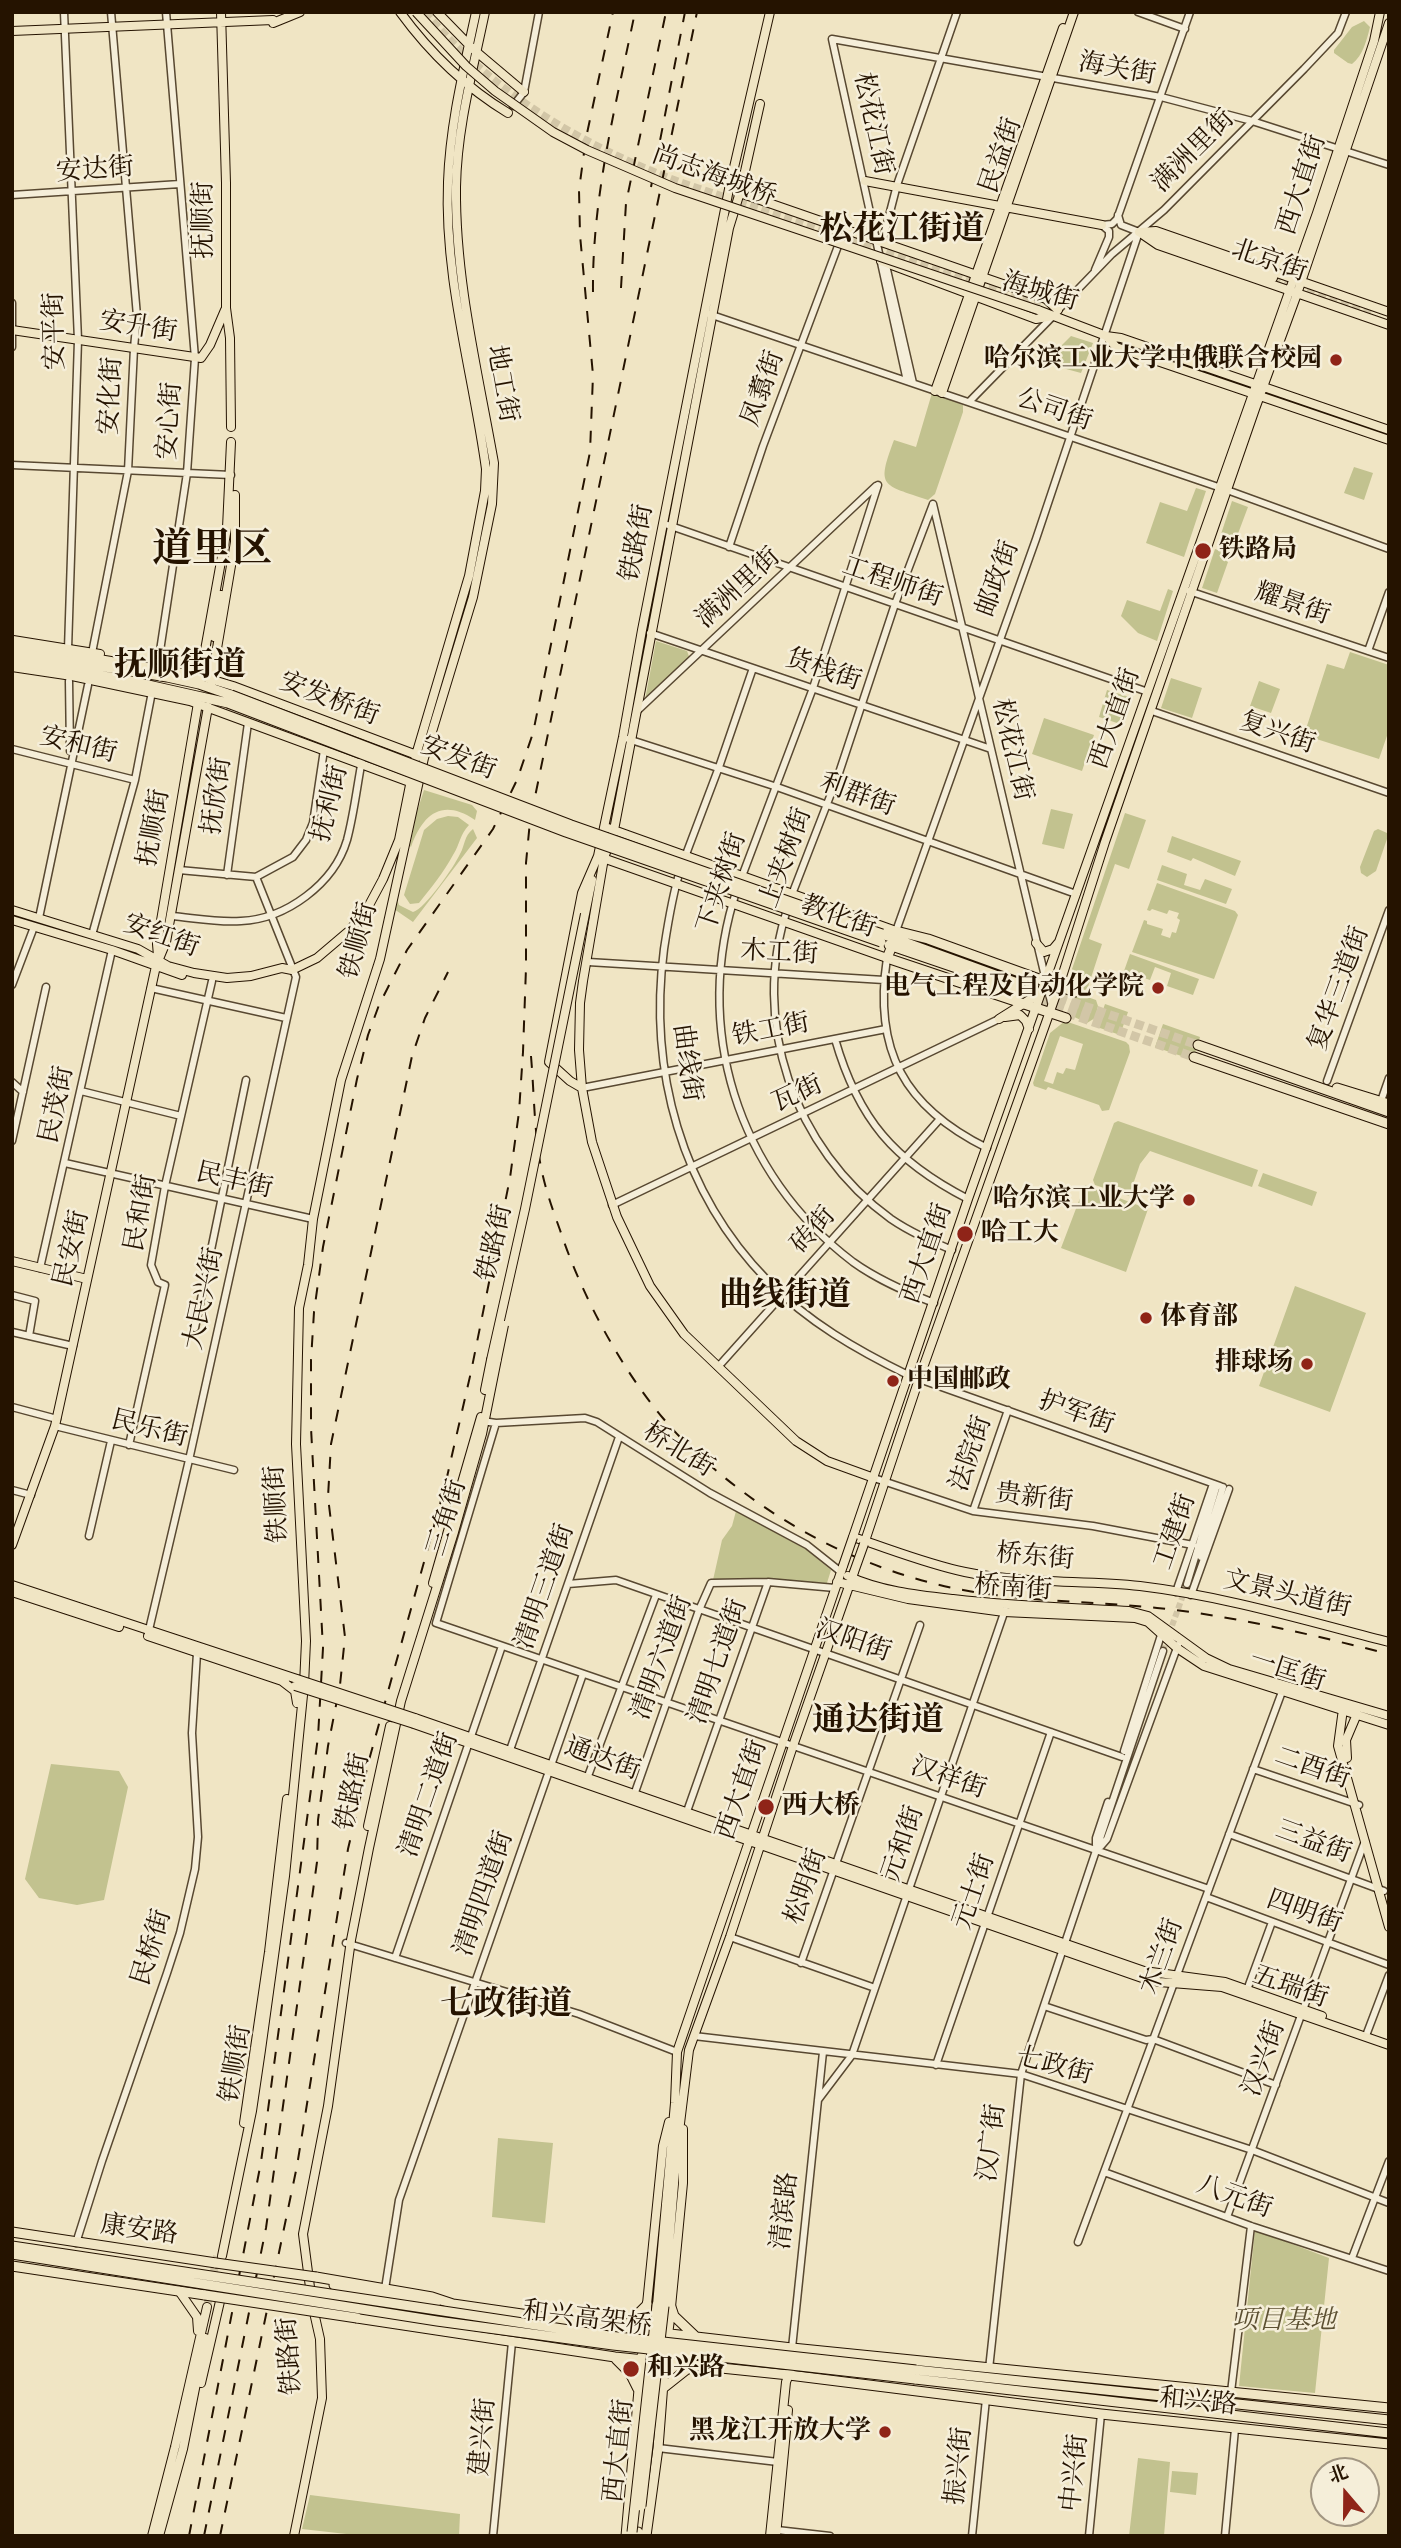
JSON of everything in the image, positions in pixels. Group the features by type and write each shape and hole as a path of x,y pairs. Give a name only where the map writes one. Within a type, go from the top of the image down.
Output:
{"highway":[{"name":"安发街","path":"12,652 126,675 185,692 229,699 578,837 881,938"},
{"path":"77,656 126,675"},
{"name":"安发街","path":"12,660 126,675 199,680 211,683 229,699"},
{"path":"71,679 126,675"},
{"path":"185,692 203,705 229,699"},
{"name":"教化街","path":"881,938 1021,1005 1036,1010 1050,1010 1066,1018"},
{"name":"教化街","path":"892,944 928,939 1075,992"},
{"name":"教化街","path":"892,944 1019,987"},
{"path":"1197,1048 1385,1102"},
{"path":"1197,1048 1367,1107 1389,1112"},
{"path":"1197,1048 1389,1124"},
{"path":"1367,1107 1389,1118"},
{"name":"康安路","path":"12,2232 76,2243 218,2258 260,2269"},
{"name":"和兴高架桥","path":"12,2246 452,2313 915,2374"},
{"path":"12,2254 255,2297"},
{"name":"康安路","path":"12,2266 205,2295 255,2297"},
{"name":"和兴路","path":"260,2269 432,2297 453,2304 618,2329 964,2367 1389,2408"},
{"path":"316,2277 354,2291 405,2299 452,2313"},
{"path":"280,2296 357,2318"},
{"name":"和兴高架桥","path":"255,2297 280,2296 613,2345 915,2374"},
{"name":"和兴路","path":"255,2297 357,2318 615,2357 789,2375 1101,2414 1389,2444"},
{"path":"618,2329 660,2306"},
{"path":"635,2534 639,2391 645,2331 660,2306"},
{"path":"635,2534 658,2448 668,2333 660,2306"},
{"path":"660,2306 697,2337"},
{"name":"西大直街","path":"635,2534 660,2306"},
{"path":"615,2357 630,2373 639,2391"},
{"path":"662,2389 686,2370 696,2366"},
{"path":"915,2374 964,2367"},
{"name":"和兴路","path":"915,2374 966,2385 1389,2433"},
{"name":"和兴路","path":"915,2374 1389,2420"},
{"path":"900,2389 966,2385"},
{"path":"1253,2406 1315,2401"},
{"path":"1158,2407 1209,2425"},
{"path":"1298,2435 1344,2429"}],"main road":[{"path":"273,20 288,12"},
{"path":"12,31 167,23 221,17 273,20 300,12"},
{"path":"400,12 444,65 469,88 508,113"},
{"name":"尚志海城桥","path":"416,12 466,66 495,90 553,132 587,150 676,188 1056,313"},
{"path":"437,12 476,52 524,92"},
{"name":"地工街","path":"420,757 463,601 486,482 485,459 453,276 449,220 450,159 461,79 476,12"},
{"name":"地工街","path":"420,757 473,597 495,484 494,463 458,256 457,165 485,12"},
{"name":"铁路街","path":"582,1088 549,1062 582,893 614,830 627,738 626,721 730,211 729,189 770,12"},
{"name":"民益街","path":"938,392 1004,208 1069,12"},
{"name":"民益街","path":"1048,78 1074,12"},
{"path":"1374,12 1379,24"},
{"name":"西大直街","path":"660,2306 674,2147 689,2050 730,1937 919,1378 1059,986 1105,842 1152,711 1188,590 1298,280 1341,149 1379,24 1380,12"},
{"name":"抚顺街","path":"221,17 226,183 226,308 230,338 232,427"},
{"name":"西大直街","path":"1341,149 1389,23"},
{"name":"铁路街","path":"730,211 740,193 760,104"},
{"path":"865,181 1102,225"},
{"name":"海城街","path":"729,189 1046,299 1056,313 1106,336 1237,383"},
{"name":"海城街","path":"730,211 838,246 1036,319 1056,313"},
{"name":"北京街","path":"1139,232 1156,231 1389,312"},
{"name":"北京街","path":"1139,232 1273,278"},
{"name":"北京街","path":"1139,232 1158,245 1293,293 1389,323"},
{"name":"安升街","path":"13,330 201,358 205,356 226,308"},
{"name":"北京街","path":"1373,315 1389,323"},
{"name":"海城街","path":"1106,336 1121,338 1257,391 1389,435"},
{"name":"海城街","path":"1277,397 1389,435"},
{"path":"12,642 199,680 227,528 231,443"},
{"path":"214,637 230,544 235,495 236,477 231,443"},
{"path":"211,683 235,542 235,495"},
{"name":"西大直街","path":"679,2103 677,2052 968,1199 1030,1030 1147,692 1188,590"},
{"name":"铁路街","path":"646,632 636,712 604,827 580,1003 582,1088 593,1142 612,1205 650,1286 684,1334 796,1441 828,1461 874,1478"},
{"path":"12,642 158,664"},
{"path":"12,668 203,705"},
{"path":"71,679 88,685 151,697"},
{"name":"安发桥街","path":"211,683 420,757"},
{"name":"抚顺街","path":"157,962 166,942 172,916 203,705"},
{"name":"抚顺街","path":"157,962 156,944 203,705"},
{"name":"安发桥街","path":"203,705 414,784"},
{"name":"铁顺街","path":"218,2258 252,2111 267,2010 285,1876 303,1685 306,1641 296,1444 299,1308 308,1265 313,1219 341,1080 380,959 420,757"},
{"name":"铁顺街","path":"383,879 399,840 414,784"},
{"name":"抚顺街","path":"157,962 183,823"},
{"name":"教化街","path":"604,827 792,894 892,944"},
{"name":"铁路街","path":"289,2536 317,2398 315,2334 301,2267 299,2231 323,2109 379,1767 482,1421 601,857"},
{"name":"教化街","path":"601,857 783,921 892,944"},
{"name":"安红街","path":"12,910 138,949 168,966 227,978 251,976 282,968 292,970 317,958 350,930 367,909 383,879"},
{"path":"12,920 157,962 167,971 212,981 244,982 292,970"},
{"path":"1037,943 1042,950 1050,951 1057,945 1062,934"},
{"name":"民安街","path":"12,1545 15,1530 31,1495 56,1423 157,962"},
{"path":"999,1018 1042,992"},
{"path":"999,1018 1020,1015 1027,1021 1030,1030"},
{"path":"12,1261 87,1279"},
{"name":"桥东街","path":"853,1537 964,1572 1006,1578 1139,1586 1176,1592"},
{"name":"桥南街","path":"842,1569 852,1579 908,1599 1005,1609 1129,1611 1148,1616 1178,1644"},
{"name":"桥南街","path":"836,1585 852,1579"},
{"path":"12,1585 296,1682"},
{"name":"文景头道街","path":"1176,1592 1190,1588 1389,1642"},
{"path":"12,1592 148,1633 197,1653 282,1681 296,1682"},
{"name":"一匡街","path":"1178,1644 1229,1668 1389,1725"},
{"path":"218,2258 244,2123 284,1834 297,1700 295,1691 282,1681"},
{"name":"通达街","path":"296,1682 550,1767 986,1920 1142,1978 1175,1979"},
{"path":"1344,1707 1338,1746 1357,1804"},
{"path":"1358,1712 1347,1737 1345,1751 1389,1927"},
{"name":"一匡街","path":"1358,1712 1389,1716"},
{"name":"通达街","path":"469,1740 510,1750 550,1767 588,1776 633,1797"},
{"path":"1381,1889 1389,1909"},
{"name":"铁路街","path":"294,2536 322,2399 320,2339 307,2276 303,2234 328,2106 348,1944"},
{"name":"五瑞街","path":"1175,1979 1217,1980 1389,2043"},
{"name":"五瑞街","path":"1175,1979 1222,1987 1367,2033 1389,2043"},
{"path":"660,2306 684,2183 679,2103"},
{"path":"660,2306 663,2146 679,2103"},
{"path":"179,2291 197,2317 199,2326 175,2435 179,2448"},
{"path":"152,2536 179,2448 189,2437 221,2297"},
{"path":"159,2536 209,2307"},
{"name":"清滨路","path":"774,2534 778,2462 792,2348"},
{"name":"清滨路","path":"774,2534 791,2383 789,2375"}],"street":[{"name":"安平街","path":"64,12 78,340 68,649"},
{"name":"安化街","path":"92,653 128,471 137,316 111,12"},
{"name":"安心街","path":"158,664 187,473 195,358 166,12"},
{"path":"508,113 524,92 539,12"},
{"path":"880,240 957,12"},
{"path":"1138,12 1185,29"},
{"path":"1102,225 1112,224 1118,215 1191,12"},
{"name":"满洲里街","path":"969,402 1094,273 1252,121 1338,33 1346,12"},
{"name":"海关街","path":"832,39 1161,97 1252,121 1389,165"},
{"name":"松花江街","path":"832,39 880,240 910,382"},
{"name":"安达街","path":"12,195 180,184"},
{"path":"1118,215 1121,225 1139,232"},
{"path":"1094,273 1109,237 1108,230 1102,225"},
{"name":"邮政街","path":"987,1148 939,1120 919,1099 898,1067 886,1029 883,1010 884,980 892,944 1071,437 1139,232"},
{"name":"凤翥街","path":"729,547 838,246"},
{"path":"12,303 12,347"},
{"name":"公司街","path":"709,314 1223,488 1389,549"},
{"path":"231,443 232,427"},
{"path":"12,465 231,475"},
{"name":"满洲里街","path":"626,721 878,485"},
{"name":"下夹树街","path":"878,485 813,688 732,903 723,938 720,1009 725,1060 737,1107 751,1139 783,1192 811,1224 855,1263 882,1280 934,1303"},
{"name":"松花江街","path":"933,503 1046,981 1050,1010"},
{"name":"上夹树街","path":"933,503 895,604 827,805 783,921 775,973 775,1024 786,1078 802,1114 828,1157 868,1200 914,1233 952,1250"},
{"name":"工程师街","path":"667,525 1147,692"},
{"name":"耀景街","path":"1188,590 1389,658"},
{"path":"1368,651 1389,592"},
{"name":"货栈街","path":"646,632 703,649 991,749"},
{"name":"曲线街","path":"753,668 676,883 662,967 660,1028 663,1072 692,1167 721,1222 754,1266 783,1295 826,1330 854,1348 908,1375"},
{"path":"70,764 71,679"},
{"path":"39,918 88,685"},
{"path":"92,935 135,779 151,697"},
{"name":"复兴街","path":"1152,711 1389,793"},
{"name":"抚欣街","path":"227,876 248,723"},
{"name":"抚利街","path":"172,916 234,922 253,920 271,915 308,895 321,882 347,840 367,737"},
{"name":"利群街","path":"627,738 777,787 1076,894"},
{"name":"安和街","path":"12,749 135,779"},
{"path":"179,870 256,877 293,857 306,840 313,823 324,750"},
{"path":"256,877 292,970"},
{"name":"复华三道街","path":"1326,1083 1389,910"},
{"path":"12,985 34,927"},
{"name":"民茂街","path":"40,1268 112,950"},
{"name":"木工街","path":"588,962 884,980"},
{"name":"大民兴街","path":"148,1633 296,977 292,970"},
{"name":"民和街","path":"129,1445 165,1285 159,1282 151,1265 165,1186 212,981"},
{"path":"12,1140 46,987"},
{"path":"151,988 286,1018"},
{"name":"瓦街","path":"612,1205 999,1018"},
{"name":"铁工街","path":"582,1088 886,1029"},
{"path":"835,1038 853,1090 872,1124 923,1174 968,1199"},
{"path":"1385,1102 1389,1078"},
{"path":"195,1328 246,1080"},
{"path":"12,1082 23,1092"},
{"path":"81,1091 181,1116"},
{"name":"砖街","path":"718,1367 939,1120"},
{"name":"民丰街","path":"65,1163 313,1219"},
{"path":"12,1295 35,1301 29,1336"},
{"path":"12,1332 73,1346"},
{"name":"护军街","path":"919,1378 1220,1486"},
{"name":"民乐街","path":"12,1407 111,1441 234,1470"},
{"name":"法院街","path":"973,1511 1008,1410"},
{"name":"桥北街","path":"482,1421 496,1423 585,1418 597,1422 710,1493 807,1545 842,1569"},
{"name":"三角街","path":"436,1623 496,1423"},
{"name":"清明三道街","path":"510,1750 619,1437"},
{"path":"89,1536 111,1441"},
{"name":"贵新街","path":"874,1478 973,1511 1069,1523 1193,1545"},
{"name":"工建街","path":"1176,1592 1193,1545 1220,1486"},
{"name":"工建街","path":"1190,1588 1220,1486"},
{"name":"工建街","path":"1190,1588 1220,1486"},
{"path":"12,1490 31,1495"},
{"name":"汉阳街","path":"568,1584 615,1580 1122,1758"},
{"name":"清明七道街","path":"686,1816 768,1582 836,1585"},
{"name":"清明六道街","path":"633,1797 711,1583 768,1582"},
{"path":"588,1776 656,1595"},
{"name":"元和街","path":"818,2100 852,2055 1005,1609"},
{"name":"汉祥街","path":"436,1623 1209,1889"},
{"name":"松明街","path":"801,1963 920,1625"},
{"name":"汉广街","path":"1097,1850 1096,1838 1163,1629"},
{"name":"汉广街","path":"1097,1850 1107,1839 1178,1644"},
{"name":"清明二道街","path":"395,1958 502,1646"},
{"name":"汉广街","path":"989,2369 1021,2074 1166,1651"},
{"name":"民桥街","path":"76,2243 180,1933 195,1869 198,1827 192,1733 197,1653"},
{"name":"清明四道街","path":"385,2289 399,2200 583,1674"},
{"name":"木兰街","path":"1078,2242 1283,1688"},
{"name":"元士街","path":"936,2065 1051,1732"},
{"name":"二酉街","path":"1253,1769 1357,1804"},
{"name":"三益街","path":"1229,1834 1381,1889"},
{"name":"汉兴街","path":"1227,2217 1366,1839"},
{"name":"四明街","path":"1206,1897 1389,1965"},
{"path":"1247,1990 1272,1922"},
{"path":"730,1937 875,1988"},
{"path":"348,1944 579,2014 677,2052"},
{"path":"1367,2033 1389,1975"},
{"path":"1044,2006 1146,2040 1153,2039 1276,2085"},
{"name":"七政街","path":"694,2036 1021,2074 1252,2150 1389,2203"},
{"name":"清滨路","path":"792,2348 823,2052"},
{"path":"1352,2258 1389,2161"},
{"name":"八元街","path":"1104,2172 1251,2226 1389,2271"},
{"path":"1231,2392 1251,2226"},
{"name":"建兴街","path":"494,2536 512,2342"},
{"name":"振兴街","path":"972,2536 986,2399"},
{"name":"中兴街","path":"1089,2536 1101,2414"},
{"path":"1224,2536 1236,2428"},
{"path":"658,2448 778,2462"},
{"path":"774,2534 830,2536"}],"green space":[{"path":"1364,21 1370,27 1364,47 1356,61 1348,63 1334,53 1334,50 1352,27"},
{"path":"1071,336 1093,343 1081,373 1044,363"},
{"path":"932,393 963,405 963,412 935,494 928,500 892,487 887,482 885,467 894,440 916,447"},
{"path":"1354,467 1373,473 1364,500 1344,493"},
{"path":"1196,488 1206,491 1184,557 1146,543 1160,502 1187,511"},
{"path":"1232,501 1248,507 1236,539 1227,546 1218,543"},
{"path":"1215,549 1224,552 1228,562 1217,593 1202,588"},
{"path":"1168,589 1173,591 1157,641 1138,633 1121,616 1127,600 1160,611"},
{"path":"656,641 687,651 690,659 645,700"},
{"path":"1350,652 1389,665 1389,730 1379,759 1304,735 1327,664 1344,669"},
{"path":"1171,678 1202,688 1192,718 1161,708"},
{"path":"1259,681 1280,689 1271,713 1250,706"},
{"path":"1107,690 1129,697 1120,724 1099,717"},
{"path":"1044,718 1094,735 1082,771 1032,754"},
{"path":"424,790 472,805 477,811 475,820 453,810 435,813 421,826 411,847 416,815"},
{"path":"1051,809 1073,814 1064,849 1042,844"},
{"path":"1125,813 1146,820 1129,869 1115,864 1089,939 1102,944 1085,990 1077,987 1072,969"},
{"path":"458,817 469,825 437,880 419,903 410,904 404,895 424,830 437,819"},
{"path":"473,829 477,838 413,922 394,909 397,899 399,905 413,912 425,904 452,868"},
{"path":"1378,829 1387,833 1387,839 1376,871 1367,877 1361,873 1360,867 1374,831"},
{"path":"1172,836 1241,861 1235,876 1193,858 1191,861 1167,852"},
{"path":"1162,865 1187,874 1184,885 1200,890 1205,879 1232,889 1226,904 1157,880"},
{"path":"1157,883 1235,911 1238,915 1214,979 1132,952 1144,920 1147,924 1163,929 1161,935 1170,938 1172,932 1176,933 1179,913 1169,910 1167,914 1147,910"},
{"path":"1130,954 1199,979 1193,995 1167,986 1171,973 1155,967 1150,980 1124,971"},
{"path":"1076,993 1096,1000 1098,1006 1095,1018 1087,1023 1068,1014"},
{"path":"1105,1004 1128,1012 1120,1035 1097,1027"},
{"path":"1065,1021 1129,1045 1130,1052 1109,1110 1102,1111 1099,1105 1048,1087 1046,1090 1034,1086 1050,1033","holes":["1060,1036 1083,1044 1075,1070 1066,1068 1063,1074 1057,1072 1053,1084 1044,1081"]},
{"path":"1163,1024 1200,1037 1193,1060 1155,1047"},
{"path":"1118,1121 1258,1170 1252,1187 1150,1151 1140,1164 1129,1196 1095,1185 1093,1180 1114,1123"},
{"path":"1263,1173 1317,1192 1312,1206 1258,1186"},
{"path":"1085,1185 1148,1209 1126,1272 1061,1248"},
{"name":"排球场","path":"1295,1286 1366,1313 1330,1412 1259,1386"},
{"path":"736,1511 807,1550 831,1570 827,1583 713,1580 722,1540 732,1526"},
{"path":"51,1764 119,1771 128,1787 104,1900 77,1905 39,1898 25,1879"},
{"path":"498,2138 553,2143 545,2223 492,2217"},
{"name":"项目基地","path":"1255,2230 1329,2258 1315,2393 1239,2386"},
{"path":"1138,2458 1170,2462 1164,2536 1129,2536"},
{"path":"1172,2471 1198,2473 1196,2495 1170,2492"},
{"path":"310,2495 460,2514 459,2536 364,2536 302,2529"}],"tunnel":[{"path":"425,12 451,41 509,92 573,134 608,151 679,182 1041,303"},
{"path":"1273,278 1373,315"},
{"path":"1237,383 1277,397"},
{"path":"183,823 214,637"},
{"path":"1020,984 1198,1045"},
{"path":"1018,989 1103,1019"},
{"path":"1016,995 1194,1057"},
{"path":"1163,1651 1187,1584"},
{"path":"207,2307 217,2256"}],"railway":[{"path":"189,2536 261,2162 318,1737 323,1648 311,1428 311,1360 323,1247 357,1079 379,1005 407,950 493,829 517,780 533,733 590,452 593,375 580,235 579,190 586,138 613,12"},
{"path":"593,292 596,221 601,186 635,12"},
{"path":"621,288 626,203 666,12"},
{"path":"651,187 685,12"},
{"path":"220,2536 297,2166 348,1849 369,1760 444,1490 510,1178 519,1112 523,1052 526,863 530,821 697,12"},
{"path":"204,2536 266,2228 317,1862 318,1820 328,1746 340,1685 345,1637 328,1497 331,1444 412,1056 425,1018 448,972"},
{"path":"531,1056 540,1162 551,1205 581,1285 610,1340 643,1393 681,1438 710,1466 742,1491 810,1535 847,1553 924,1581 1011,1597 1186,1611 1303,1633 1389,1654"}],"place":[{"name":"哈尔滨工业大学中俄联合校园","path":"1336,360"},
{"name":"铁路局","path":"1203,551"},
{"name":"电气工程及自动化学院","path":"1158,988"},
{"name":"哈尔滨工业大学","path":"1189,1200"},
{"name":"哈工大","path":"965,1234"},
{"name":"体育部","path":"1146,1318"},
{"name":"排球场","path":"1307,1364"},
{"name":"中国邮政","path":"893,1381"},
{"name":"西大桥","path":"766,1807"},
{"name":"和兴路","path":"631,2369"},
{"name":"黑龙江开放大学","path":"885,2432"}],"district":[{"name":"松花江街道","path":"902,231"},
{"name":"道里区","path":"212,552"},
{"name":"抚顺街道","path":"180,667"},
{"name":"曲线街道","path":"785,1297"},
{"name":"通达街道","path":"878,1722"},
{"name":"七政街道","path":"506,2006"}]}
